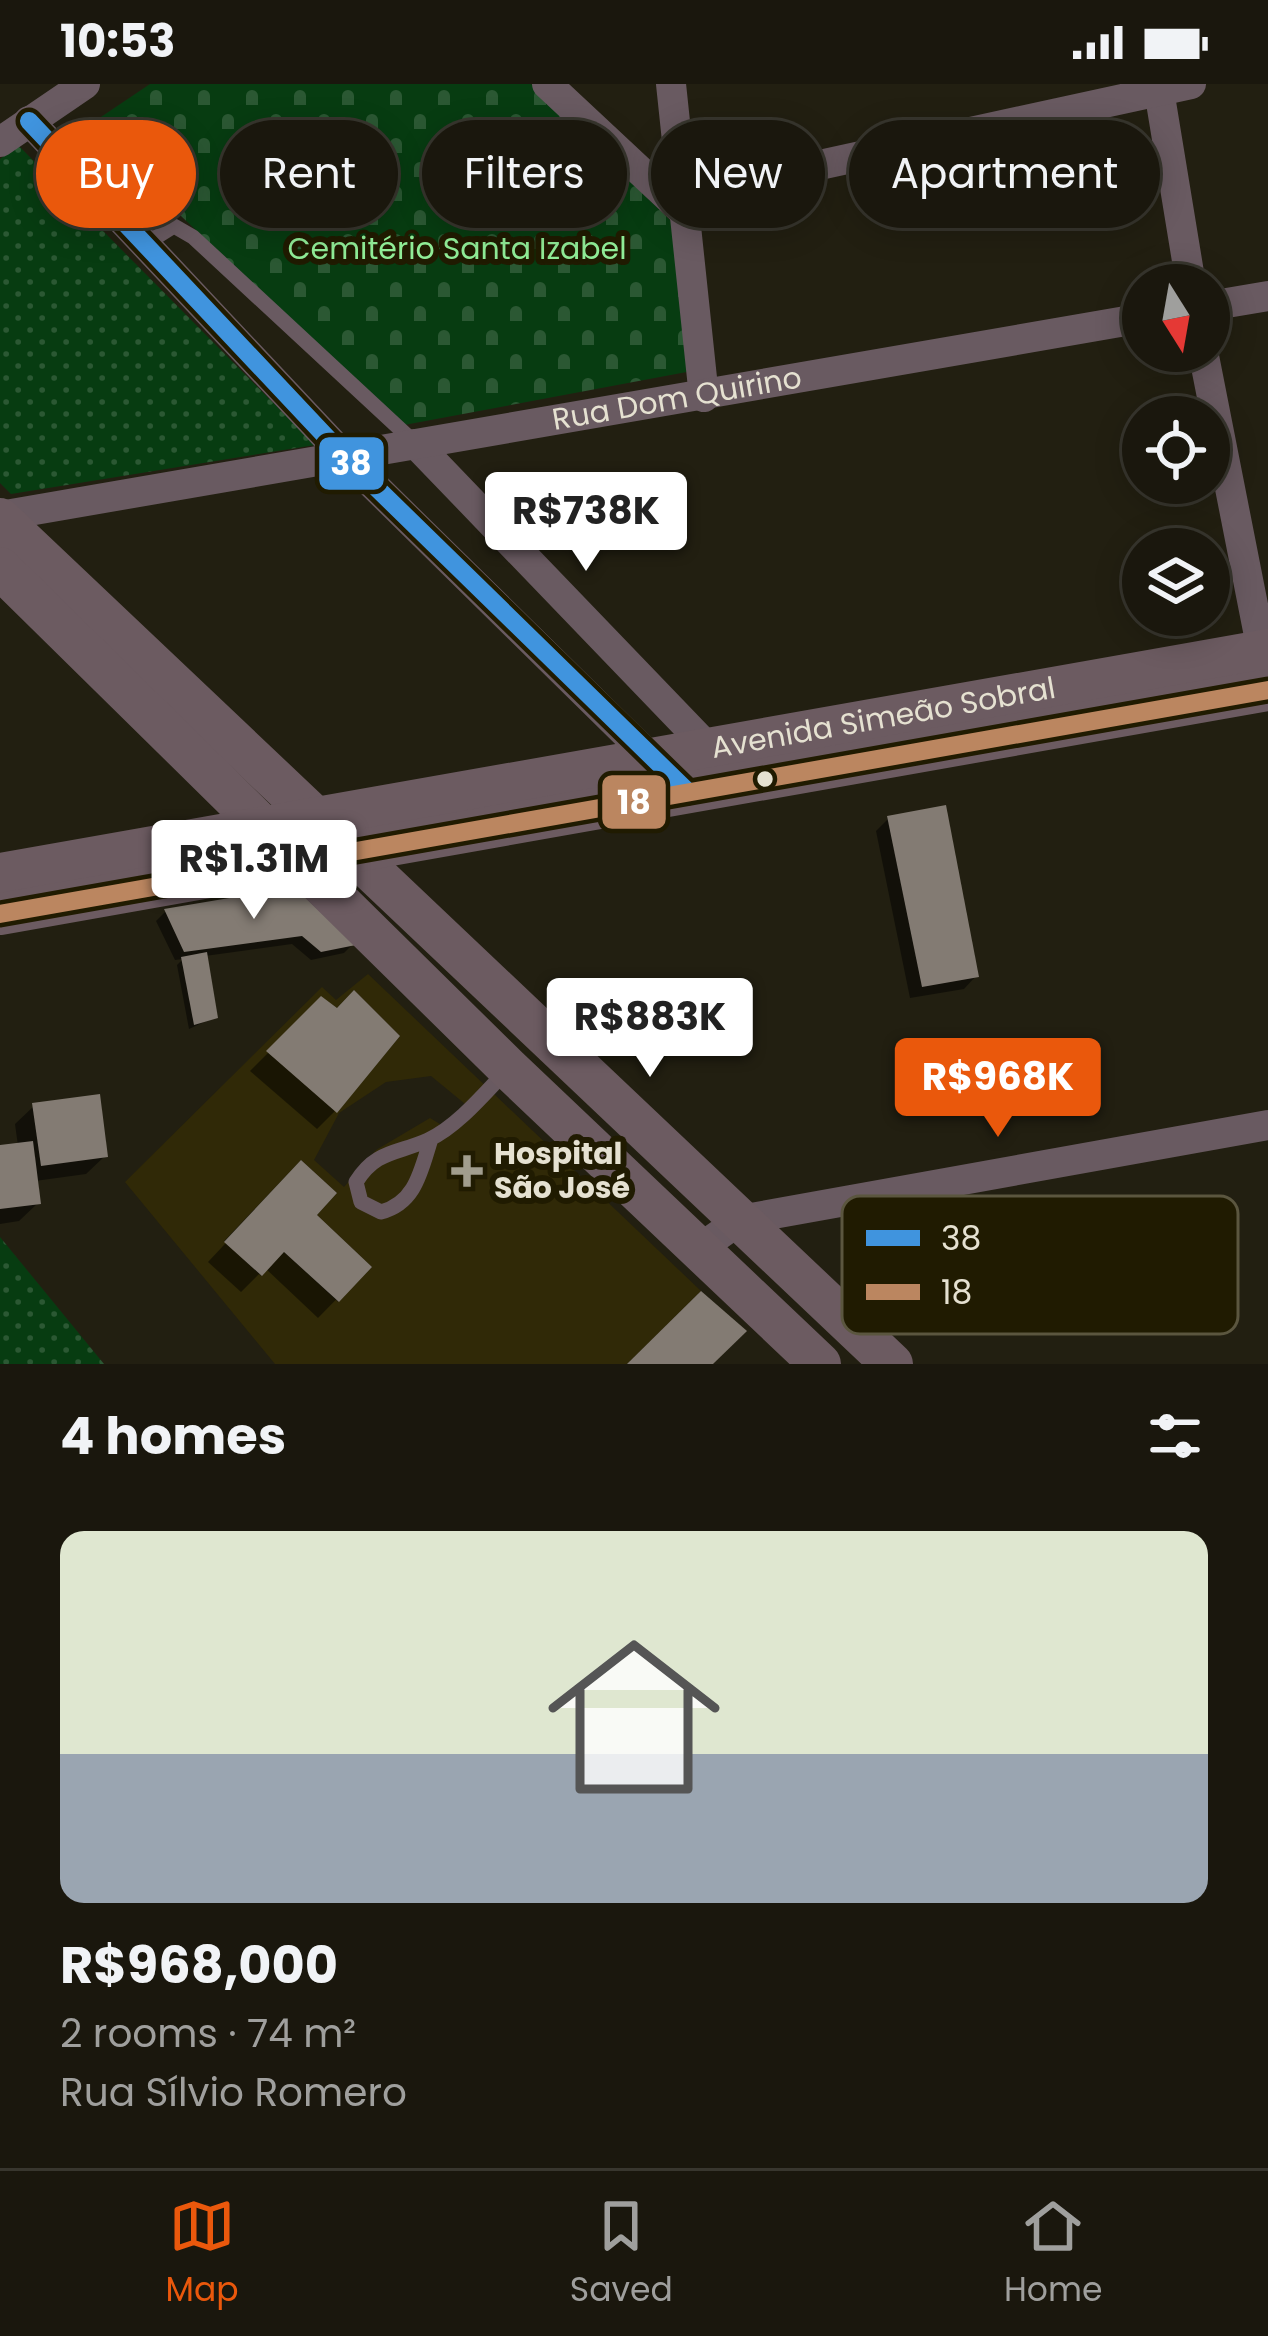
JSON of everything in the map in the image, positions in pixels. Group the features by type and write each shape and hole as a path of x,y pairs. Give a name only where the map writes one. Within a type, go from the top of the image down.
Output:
{"main road":[{"path":"0,518 842,1317"},
{"path":"0,568 508,1068 820,1364"},
{"name":"Avenida Simeão Sobral","path":"0,874 709,750 1267,669"},
{"name":"Avenida Simeão Sobral","path":"0,914 742,783 1267,669"},
{"path":"860,1334 892,1364"}],"street":[{"path":"0,142 85,84"},
{"path":"547,84 651,175"},
{"path":"671,84 675,120"},
{"path":"825,168 1159,87 1191,84"},
{"path":"1159,87 1188,264"},
{"path":"28,122 147,242 347,459 688,792"},
{"path":"686,228 704,397"},
{"path":"1230,302 1268,296"},
{"name":"Rua Dom Quirino","path":"0,518 1122,322"},
{"path":"1207,372 1267,669"},
{"path":"416,444 742,783"},
{"path":"875,1196 1268,1126"},
{"path":"699,1249 740,1220 842,1202"}],"lane":[{"path":"147,242 174,226 193,237 416,444"},
{"path":"430,1139 410,1196 397,1208 382,1212 361,1202 356,1182 366,1166 385,1151 430,1139 508,1068"}],"shaded area":[{"name":"Hospital São José","path":"368,974 701,1291 627,1364 275,1364 125,1182 322,987 336,1000","holes":["354,990 400,1036 337,1112 321,997 337,1008","431,1076 470,1108 448,1129 430,1118 376,1150 344,1187 314,1160 339,1113 386,1082","301,1160 337,1193 317,1215 372,1267 338,1302 284,1252 261,1276 224,1241"]}],"green space":[{"name":"Cemitério Santa Izabel","path":"150,84 531,84 568,120 422,120 422,228 627,228 627,178 651,201 651,228 674,228 692,371 404,425 194,228 196,120 96,120"},
{"path":"18,145 36,163 36,228 100,228 315,445 11,494 0,483 0,159"},
{"path":"0,1237 104,1364 0,1364"}],"building":[{"path":"946,805 979,977 922,987 887,816"},
{"path":"294,887 356,945 321,952 302,936 184,952 164,909"},
{"path":"207,952 218,1018 194,1025 181,957"},
{"path":"354,990 400,1036 337,1113 266,1051 321,996 337,1008"},
{"path":"100,1094 108,1157 41,1166 32,1103"},
{"path":"33,1141 41,1204 0,1209 0,1145"},
{"path":"301,1160 337,1193 317,1215 372,1267 339,1302 284,1252 262,1276 224,1242"},
{"path":"701,1291 747,1331 713,1364 627,1364"}],"transit line":[{"name":"38","path":"29,121 347,459 688,792"},
{"name":"18","path":"0,914 1268,690"}],"place":[{"name":"Hospital São José","path":"467,1171"}]}
